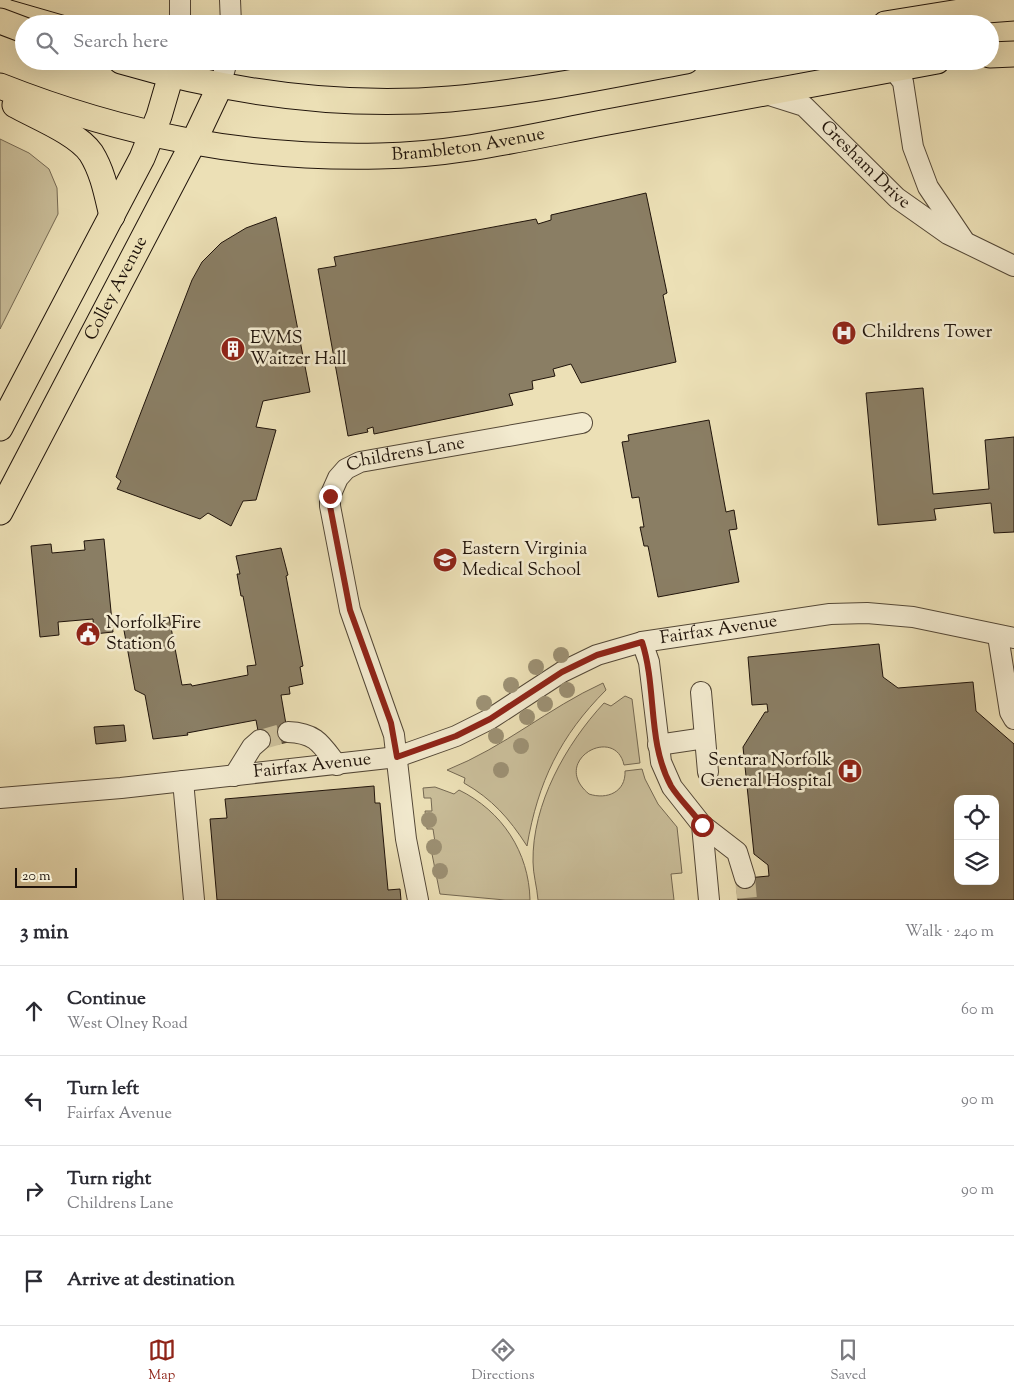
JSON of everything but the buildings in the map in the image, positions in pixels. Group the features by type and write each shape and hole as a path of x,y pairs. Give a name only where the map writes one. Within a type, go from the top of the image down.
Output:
{"main road":[{"path":"941,15 1014,8"},
{"path":"0,21 15,27"},
{"path":"999,55 1014,54"},
{"path":"0,428 112,216 152,135 171,70"},
{"path":"177,70 220,86 333,98 390,100 450,99 513,92 636,70"},
{"name":"Brambleton Avenue","path":"0,86 70,112 152,135 193,143 306,155 380,156 421,154 481,146 763,93 868,70"},
{"name":"Colley Avenue","path":"0,512 193,143 220,86"},
{"path":"0,96 68,134 86,148 103,180 112,216"}],"street":[{"path":"180,0 180,15"},
{"path":"230,0 231,15"},
{"name":"Colley Avenue","path":"220,86 224,70"},
{"name":"Gresham Drive","path":"895,70 903,82 912,147 928,187 965,243"},
{"name":"Gresham Drive","path":"763,93 804,106 898,198 948,234 1014,266"},
{"name":"Childrens Lane","path":"418,900 406,838 397,757 391,723 350,610 330,506 330,496 338,478 346,470 360,462 582,423"},
{"name":"Fairfax Avenue","path":"0,798 234,776 397,757 456,736 481,723 562,672 597,655 642,642 830,614 913,617 954,624 1006,637"},
{"path":"1006,637 1010,712 1014,719"},
{"path":"642,642 649,662 661,762 672,787 702,825 737,852 745,878"},
{"path":"701,692 708,772"},
{"path":"288,732 304,733 313,738 337,765"},
{"path":"658,745 705,738"},
{"path":"234,776 252,747 260,740"},
{"path":"182,781 194,900"},
{"path":"702,825 709,900"}],"shaded area":[{"path":"0,139 29,153 49,169 57,188 58,214 0,329"},
{"path":"603,683 606,690 576,725 553,761 538,801 527,846 507,818 483,796 464,783 465,778 447,770 488,750"},
{"path":"625,696 632,699 640,763 624,765 618,753 609,748 598,747 588,752 580,760 576,770 579,782 589,794 602,796 614,793 619,789 625,771 642,769 658,804 677,827 682,873 671,874 674,900 538,900 533,867 534,840 538,818 545,797 565,756 590,719 604,703 611,706"},
{"path":"435,787 454,794 459,790 488,809 500,821 510,835 525,866 530,900 505,900 440,894 430,844 435,842 433,829 427,829 425,811 432,811 431,798 424,798 423,788"}],"tunnel":[{"path":"260,740 288,732"},
{"path":"745,878 747,900"}],"tram line":[{"path":"11,0 63,15"}],"place":[{"name":"Childrens Tower","path":"844,333"},
{"name":"EVMS Waitzer Hall","path":"233,349"},
{"name":"Eastern Virginia Medical School","path":"445,560"},
{"name":"Norfolk Fire Station 6","path":"88,634"},
{"name":"Sentara Norfolk General Hospital","path":"850,771"}],"route":[{"path":"330,496 330,506 350,610 391,723 397,757 419,751 456,736 490,719 562,672 597,655 642,642 649,662 656,736 661,762 672,787 702,825"}]}
